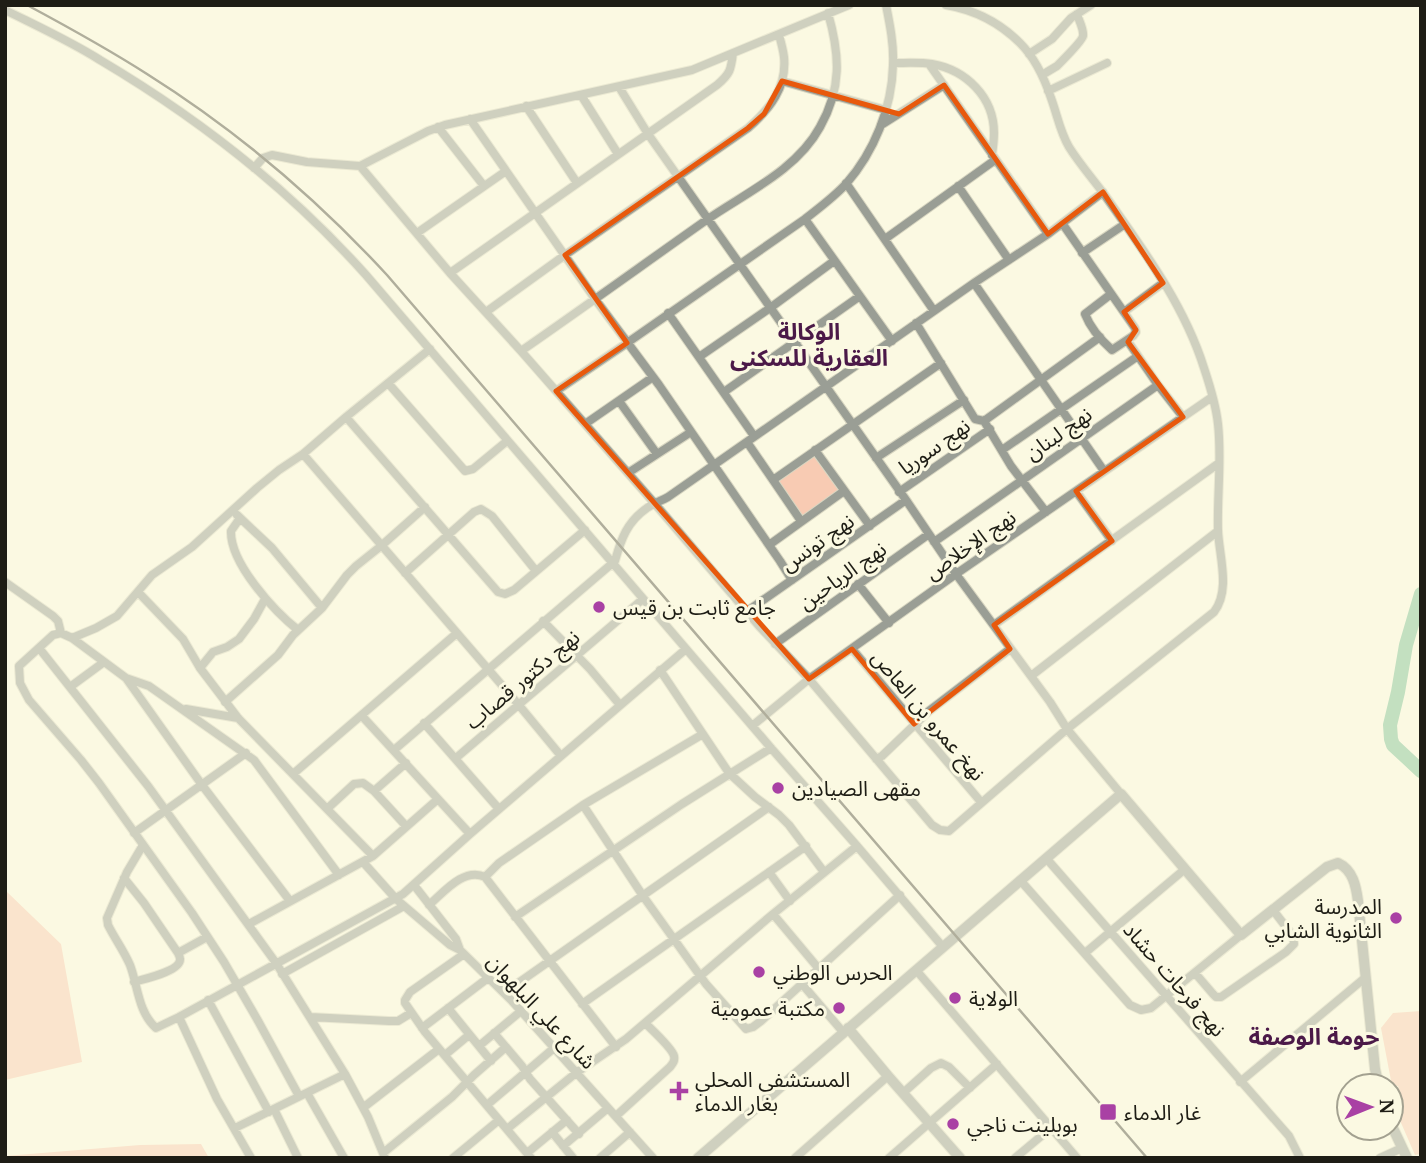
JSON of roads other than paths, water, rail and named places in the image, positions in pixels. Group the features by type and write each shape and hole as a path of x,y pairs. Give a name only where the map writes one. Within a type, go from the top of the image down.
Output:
{"street":[{"path":"254,167 263,158 272,155 315,163 360,166 438,127 692,70 849,5"},
{"path":"555,391 805,219 828,202 846,183 864,159 881,125 892,85 891,32 886,5"},
{"path":"360,166 450,273 628,473 932,825 946,832 1067,729 1214,612 1220,605 1223,585 1218,531 1218,425 1203,366 1189,327 1125,224 1070,148 1062,134 1042,75 1030,54 990,19 946,5"},
{"path":"1030,54 1052,39 1071,18 1091,5"},
{"path":"5,10 99,59 197,124 254,167 341,247 943,947"},
{"path":"521,351 787,166 805,149 820,128 833,97 837,75 837,52 828,13"},
{"path":"1042,75 1058,65 1083,38 1077,14"},
{"path":"486,312 748,128 764,114 773,102 782,81 784,56 779,35"},
{"path":"450,273 723,80 731,67 733,53"},
{"path":"885,239 993,158 995,136 989,108 971,81 945,67 893,63"},
{"path":"1048,91 1107,63"},
{"path":"929,64 1048,234"},
{"path":"782,81 886,110"},
{"path":"881,125 944,85"},
{"path":"618,87 956,575 1067,729 1241,935"},
{"path":"581,95 618,155"},
{"path":"526,106 577,183"},
{"path":"470,119 595,299 653,377 792,580"},
{"path":"438,127 484,186"},
{"path":"417,233 506,171"},
{"path":"846,183 934,311"},
{"path":"958,186 1009,260"},
{"path":"394,750 613,563 627,529 650,506 668,497 1048,234 1102,192"},
{"path":"805,219 892,341"},
{"path":"1062,223 1136,330 1133,336 1112,350 1084,314 1111,294"},
{"path":"1082,253 1125,224"},
{"path":"699,356 834,261"},
{"path":"974,283 1104,471"},
{"path":"1124,312 1163,283"},
{"path":"724,393 860,296"},
{"path":"668,313 724,393 773,480 801,521"},
{"path":"916,323 975,419 984,421 1011,466 1046,512"},
{"path":"984,421 1100,337"},
{"path":"1127,340 1183,417"},
{"path":"72,638 117,616 152,575 192,547 279,470 303,454 430,349"},
{"path":"1002,450 1138,356"},
{"path":"773,480 941,363"},
{"path":"585,424 653,377"},
{"path":"388,383 465,471 473,469 507,440"},
{"name":"نهج لبنان","path":"932,538 1158,385"},
{"name":"نهج الإخلاص","path":"752,726 808,680 1212,397"},
{"path":"876,458 964,400"},
{"path":"619,401 657,454"},
{"path":"346,417 498,592 509,593 585,530"},
{"name":"نهج سوريا","path":"899,492 990,429"},
{"path":"628,473 691,432"},
{"path":"815,450 870,526"},
{"path":"303,454 561,756"},
{"path":"994,625 1219,463"},
{"path":"769,545 844,491"},
{"path":"1076,491 1112,541"},
{"name":"نهج تونس","path":"747,612 906,500"},
{"path":"225,702 278,655 298,630 322,608 346,575 425,507"},
{"path":"405,573 474,512 481,509 492,516 537,570"},
{"path":"232,510 272,548 322,608"},
{"path":"240,518 230,531 234,551 265,599 298,630"},
{"path":"1031,676 1218,531"},
{"name":"نهج الرياحين","path":"775,643 858,584 932,538"},
{"path":"5,582 53,616 58,621 61,632 126,678 149,686 246,753 267,776 339,875"},
{"path":"858,584 889,623"},
{"path":"138,592 183,639 200,668 237,718 373,856"},
{"path":"200,668 213,652 239,639 265,599"},
{"name":"نهج دكتور قصاب","path":"456,758 643,599"},
{"path":"543,621 590,669 620,705"},
{"path":"61,632 53,635 19,666 23,691 81,760 207,937 344,1158"},
{"path":"293,774 457,633"},
{"path":"39,648 166,811 276,963 345,1074 384,1156 506,1047"},
{"path":"143,845 124,878 107,918 111,931 131,967 142,1006 154,1027 179,1017 396,899 686,649"},
{"name":"نهخ عمرو بن العاص","path":"852,649 981,802"},
{"path":"876,759 914,724 1010,649"},
{"path":"70,687 104,662"},
{"path":"660,670 729,773 789,825 824,872"},
{"path":"126,678 202,785 290,901"},
{"path":"180,708 237,718"},
{"path":"362,716 470,834"},
{"path":"424,723 499,809"},
{"path":"485,877 499,863 583,805 703,734"},
{"path":"515,917 729,773 771,748"},
{"path":"134,833 246,753"},
{"path":"374,791 405,763"},
{"path":"328,808 354,784 363,783 374,791 406,826"},
{"path":"698,1158 1121,794"},
{"path":"249,924 373,856 438,799"},
{"path":"583,805 643,896 713,993 746,1029 761,1021 900,895"},
{"path":"504,993 769,807"},
{"path":"582,1004 806,846"},
{"path":"507,1129 576,1073 645,1023 857,846"},
{"name":"نهج فرحات حشاد","path":"1046,858 1289,1136 1298,1156"},
{"name":"شارع علي البلهوان","path":"363,862 396,899 462,952 504,993 653,1158"},
{"path":"1020,880 1130,1005 1145,1010 1151,1008 1327,867 1338,863 1353,878 1356,889 1376,1072"},
{"path":"1085,953 1185,869"},
{"path":"769,872 790,901"},
{"path":"429,905 466,876 477,874 485,877 615,1047"},
{"path":"124,878 144,903 181,960 176,967 134,982"},
{"path":"414,885 456,939 462,952 410,992 405,1000 407,1007 529,1156 567,1120"},
{"path":"282,974 404,906"},
{"path":"1195,973 1216,997 1221,997 1291,948 1294,944 1293,936 1273,909"},
{"path":"773,914 819,969"},
{"path":"178,953 207,937"},
{"path":"916,970 1077,1158"},
{"path":"1240,1082 1366,977"},
{"path":"422,1028 488,978"},
{"path":"802,984 960,1158"},
{"path":"208,1000 299,1158"},
{"path":"448,1008 491,1061"},
{"path":"479,1046 521,1011"},
{"path":"310,1017 398,1021 411,1013"},
{"path":"179,1017 218,1099 251,1158"},
{"path":"616,1116 670,1067 674,1060 674,1055 645,1023"},
{"path":"494,1033 579,1134"},
{"path":"363,1107 469,1035"},
{"path":"487,1105 554,1048"},
{"path":"903,1093 936,1064 941,1063 949,1067 970,1088"},
{"path":"889,1158 997,1065"},
{"path":"235,1128 345,1074"},
{"path":"795,1158 888,1076"},
{"path":"563,1146 608,1108"},
{"path":"453,1158 499,1120"},
{"path":"1015,1158 1052,1127"},
{"path":"552,1132 573,1158"},
{"path":"600,1158 630,1132"},
{"path":"1380,1158 1404,1153"}],"waterway":[{"path":"1421,594 1406,645 1390,725 1393,745 1421,771"}],"railway":[{"path":"27,5 88,38 212,118 303,192 360,247 387,275 1147,1158"}],"place":[{"name":"جامع ثابت بن قیس","path":"599,607"},
{"name":"مقهى الصيادين","path":"778,788"},
{"name":"المدرسة الثانوية الشابي","path":"1396,918"},
{"name":"الحرس الوطني","path":"759,972"},
{"name":"الولاية","path":"955,998"},
{"name":"مكتبة عمومية","path":"839,1008"},
{"name":"المستشفى المحلي بغار الدماء","path":"679,1091"},
{"name":"غار الدماء","path":"1108,1112"},
{"name":"بوبلينت ناجي","path":"953,1124"}],"district":[{"name":"الوكالة العقارية للسكنى","path":"809,344"},
{"name":"حومة الوصفة","path":"1314,1036"}]}
